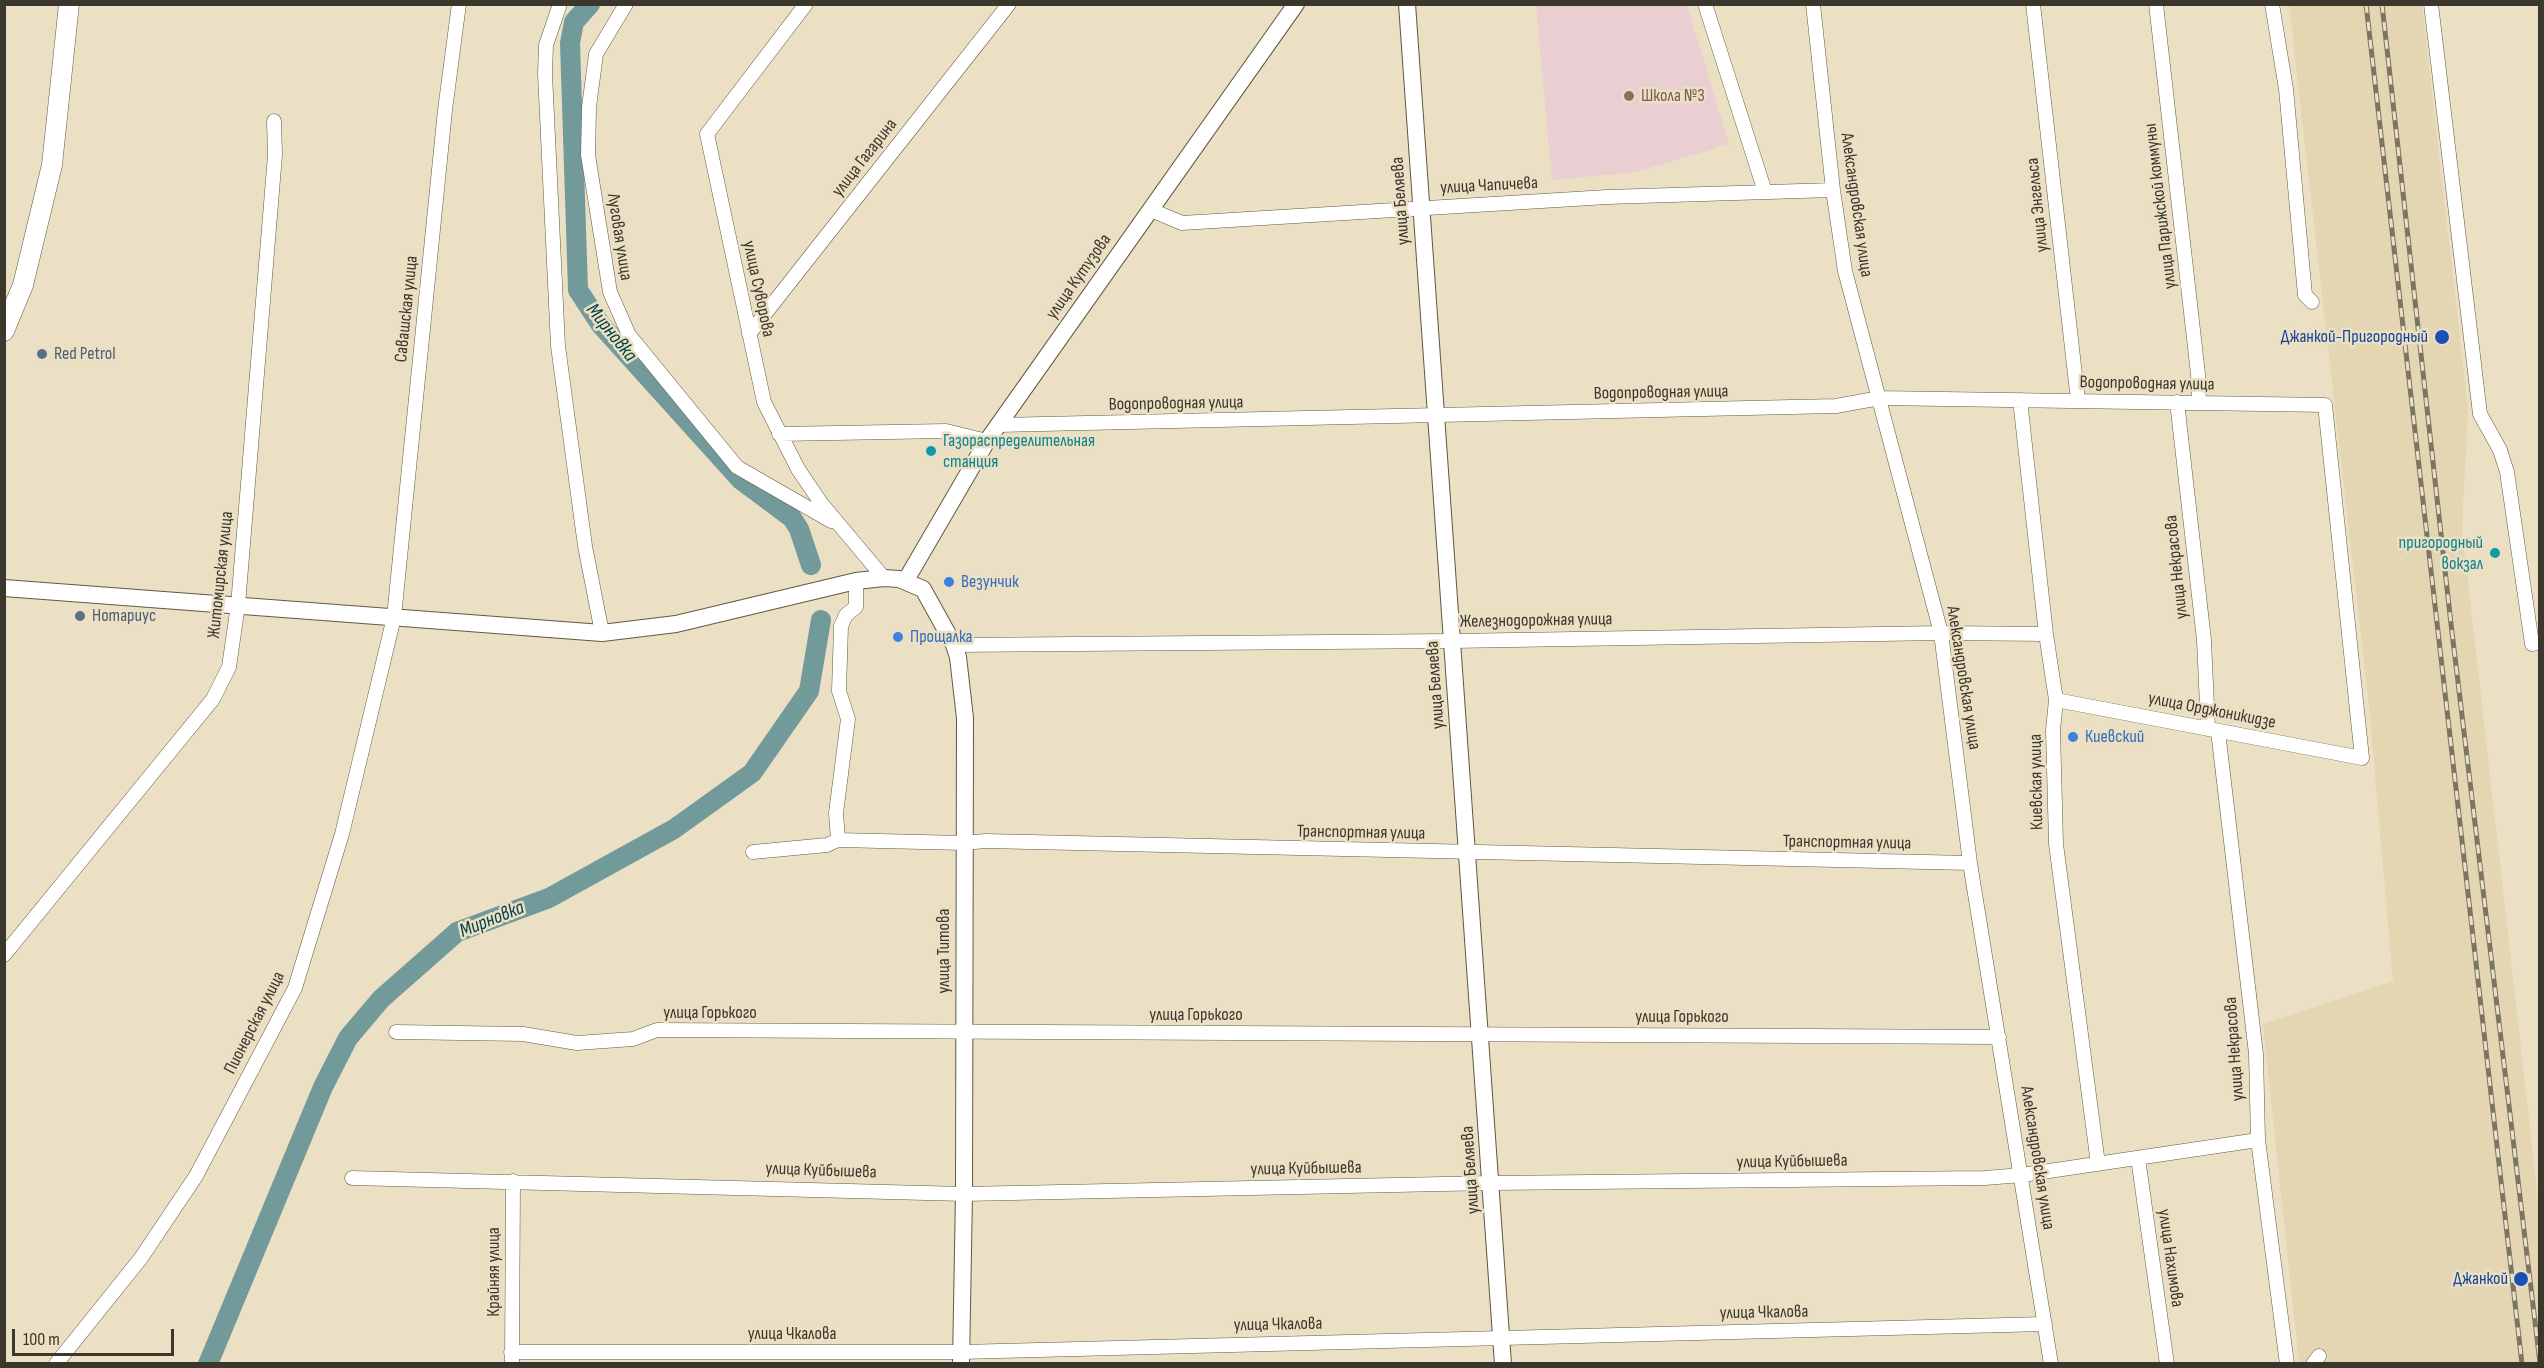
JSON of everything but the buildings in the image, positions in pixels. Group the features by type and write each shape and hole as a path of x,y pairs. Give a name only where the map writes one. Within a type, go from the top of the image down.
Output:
{"highway":[{"path":"4,331 23,285 52,165 69,4"}],"main road":[{"name":"улица Кутузова","path":"906,580 987,441 1296,4"},
{"name":"улица Беляева","path":"1407,4 1503,1364"},
{"path":"4,588 602,633 676,624 856,581 884,578 906,580"},
{"name":"улица Титова","path":"906,580 923,589 954,645 958,657 965,718 964,1194 961,1358"}],"street":[{"name":"Савашская улица","path":"394,617 445,110 459,4"},
{"path":"560,4 546,45 545,74 558,346 585,546 602,633"},
{"name":"Луговая улица","path":"626,4 596,54 589,107 588,155 610,292 629,335 737,467 841,527"},
{"name":"улица Суворова","path":"806,4 708,134 764,402 779,434 821,503 884,578"},
{"name":"улица Гагарина","path":"749,334 1009,4"},
{"path":"1705,4 1765,192"},
{"name":"Александровская улица","path":"1814,4 1833,190 1845,271 1941,633 1970,863 2051,1364"},
{"name":"улица Энгельса","path":"2033,4 2078,401"},
{"name":"улица Парижской коммуны","path":"2156,4 2198,374 2199,403"},
{"path":"2272,4 2286,89 2305,295 2312,302"},
{"path":"2431,4 2480,414 2500,450 2507,472 2532,644 2540,643"},
{"name":"Житомирская улица","path":"4,955 213,699 229,667 238,605 275,155 274,121"},
{"name":"улица Чапичева","path":"1150,210 1182,223 1607,197 1833,190"},
{"name":"Водопроводная улица","path":"998,425 1436,417 1836,406 1880,398 2325,405 2362,758"},
{"name":"Киевская улица","path":"2020,400 2046,634 2056,700 2053,730 2056,844 2098,1164"},
{"name":"улица Некрасова","path":"2177,402 2213,730 2256,1054 2258,1140 2287,1364"},
{"path":"779,434 946,431 987,441"},
{"path":"838,840 836,813 848,719 839,691 841,626 846,615 856,607 856,581"},
{"name":"Пионерская улица","path":"56,1364 141,1258 196,1176 295,988 342,834 394,617"},
{"name":"Железнодорожная улица","path":"954,645 1452,641 1941,633 2046,634"},
{"name":"улица Орджоникидзе","path":"2056,700 2362,758"},
{"name":"Транспортная улица","path":"753,852 827,845 838,840 1970,863"},
{"name":"улица Горького","path":"396,1032 523,1034 577,1043 633,1039 657,1030 1999,1036"},
{"name":"улица Куйбышева","path":"352,1178 964,1194 1491,1183 1985,1178 2022,1175 2258,1140"},
{"name":"улица Нахимова","path":"2138,1158 2167,1364"},
{"name":"Крайняя улица","path":"512,1358 513,1181"},
{"name":"улица Чкалова","path":"512,1358 961,1358 1502,1338 2045,1324"}],"shaded area":[{"name":"Школа №3","path":"1536,5 1687,5 1729,144 1636,172 1552,180"},
{"path":"2289,5 2422,5 2468,410 2462,529 2539,1207 2539,1363 2299,1363 2263,1024 2393,981 2369,706"}],"waterway":[{"name":"Мирновка","path":"590,4 574,22 570,43 578,290 601,325 741,480 792,518 799,529 811,565"},
{"name":"Мирновка","path":"208,1364 323,1087 348,1038 381,999 457,932 549,898 674,829 752,773 809,691 821,620"}],"railway":[{"path":"2366,4 2522,1364"},
{"path":"2382,4 2451,624 2540,1363"}],"place":[{"name":"Школа №3","path":"1629,96"},
{"name":"Джанкой-Пригородный","path":"2442,337"},
{"name":"Red Petrol","path":"42,354"},
{"name":"Газораспределительная станция","path":"931,451"},
{"name":"пригородный вокзал","path":"2495,553"},
{"name":"Везунчик","path":"949,582"},
{"name":"Нотариус","path":"80,616"},
{"name":"Прощалка","path":"898,637"},
{"name":"Киевский","path":"2073,737"},
{"name":"Джанкой","path":"2521,1279"}]}
